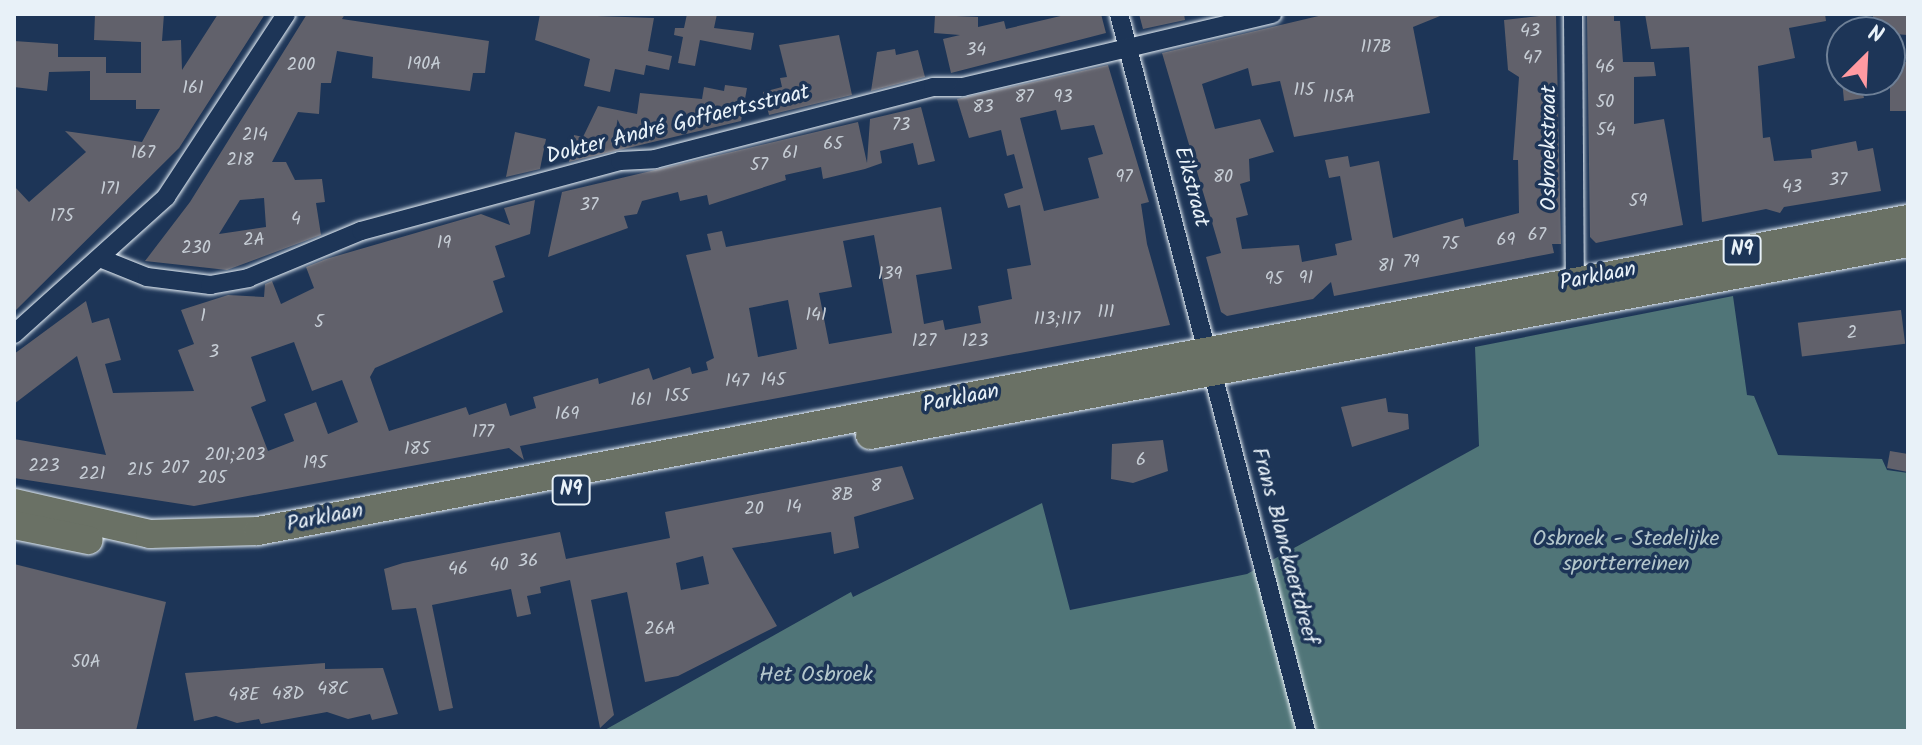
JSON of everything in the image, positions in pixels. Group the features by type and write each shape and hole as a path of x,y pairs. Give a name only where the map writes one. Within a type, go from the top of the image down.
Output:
{"main road":[{"name":"Parklaan","path":"14,525 113,546 237,550 1213,363 1575,281 1908,219"},
{"name":"Parklaan","path":"14,503 150,534 258,531 1908,243"}],"street":[{"path":"14,334 102,259 199,155 286,14"},
{"name":"Eikstraat","path":"1119,14 1213,363"},
{"name":"Dokter André Goffaertsstraat","path":"102,259 163,279 210,285 248,278 361,231 608,164 655,159 918,90 963,87 1273,14"},
{"name":"Osbroekstraat","path":"1573,14 1575,281"},
{"name":"Frans Blanckaertdreef","path":"1213,363 1306,731"}],"green space":[{"name":"Osbroek - Stedelijke sportterreinen","path":"1733,296 1747,395 1754,396 1778,455 1882,459 1887,470 1908,473 1908,731 603,731 851,592 853,597 1042,503 1070,610 1247,574 1479,446 1475,347"}],"building":[{"path":"95,14 164,14 162,41 181,40 182,70 218,14 265,14 179,148 14,312 14,186 29,202 86,152 65,131 142,142 160,109 136,109 136,100 90,100 90,71 49,72 47,91 14,87 14,41 58,44 58,57 106,57 106,73 141,73 141,42 94,40"},
{"path":"307,14 345,14 342,19 489,41 485,73 473,73 470,91 372,78 373,57 337,51 331,83 321,83 319,114 298,112 272,162 286,162 295,180 322,179 325,202 316,203 321,235 227,270 145,261 190,202","holes":["264,198 266,227 219,234 240,200"]},
{"path":"540,14 654,18 648,51 672,56 669,70 646,65 644,75 615,69 610,92 584,86 590,59 535,40"},
{"path":"687,14 717,14 714,28 754,33 751,50 700,40 695,66 678,63 683,37 674,35 675,28 684,28"},
{"path":"1069,14 1101,14 1106,33 951,73 943,39 960,35 934,33 935,15 978,17 978,27 1004,21 1006,29"},
{"path":"1139,14 1184,14 1185,20 1143,29"},
{"path":"1327,14 1445,14 1413,27 1430,113 1294,137 1280,81 1252,86 1248,68 1202,84 1215,129 1260,119 1274,152 1249,159 1250,181 1240,184 1248,215 1236,218 1242,249 1299,245 1302,262 1337,255 1335,244 1352,240 1340,176 1329,178 1325,160 1348,156 1350,167 1379,161 1393,238 1463,218 1465,227 1519,213 1518,160 1513,160 1519,77 1508,70 1504,20 1556,14 1561,244 1552,244 1554,253 1334,296 1331,282 1313,299 1227,316 1221,312 1206,257 1221,253 1162,53"},
{"path":"1587,14 1614,14 1614,21 1620,21 1623,62 1654,62 1656,76 1634,77 1634,124 1664,119 1683,225 1596,243 1590,237"},
{"path":"1645,14 1825,14 1826,21 1789,28 1795,58 1758,66 1763,138 1770,137 1774,161 1812,158 1811,150 1856,141 1858,151 1873,148 1881,191 1784,207 1780,213 1766,209 1702,222 1689,47 1651,49"},
{"path":"1907,14 1907,35 1906,16 1873,16"},
{"path":"839,35 852,95 769,115 763,92 782,87 780,78 787,77 779,45"},
{"path":"895,49 896,55 918,50 925,77 871,91 877,52"},
{"path":"1906,62 1908,111 1890,111 1890,96 1906,96"},
{"path":"1108,65 1149,202 1141,204 1147,244 1170,325 520,446 524,460 509,448 194,506 14,478 14,439 106,455 77,356 14,404 14,354 86,301 92,323 109,318 121,360 105,364 113,393 194,391 178,350 194,344 181,310 228,295 264,297 265,284 272,281 281,304 314,288 306,267 481,214 510,225 504,208 535,200 530,234 495,246 505,277 493,281 503,312 375,368 370,377 389,431 466,407 469,415 506,403 510,416 536,408 533,397 598,378 599,384 649,368 653,380 690,367 692,374 708,370 706,362 714,358 686,255 711,250 707,234 722,231 726,247 941,207 952,269 916,275 924,324 943,320 945,330 981,323 978,306 1012,299 1007,269 1031,265 1020,205 1008,208 1004,194 1023,188 1014,154 1007,156 1001,130 969,138 957,99","holes":["1056,110 1061,130 1094,125 1103,154 1088,158 1099,198 1044,211 1020,118","874,235 892,333 829,344 819,293 852,287 843,241","788,300 797,349 758,357 749,308","294,342 312,391 342,380 358,422 328,434 316,402 284,414 294,441 268,451 251,407 266,401 251,357"]},
{"path":"725,85 747,88 741,121 569,162 574,135 583,137 598,106 637,114 640,93 702,99 704,87 724,91"},
{"path":"1844,96 1864,98 1844,101"},
{"path":"921,107 935,161 918,165 913,143 880,151 882,163 865,169 823,179 821,167 785,175 786,180 709,205 707,195 680,201 678,192 642,201 637,214 624,216 628,228 548,257 562,192 858,122 867,163 870,119"},
{"path":"515,132 546,139 540,169 506,177"},
{"path":"1901,310 1905,344 1802,356 1798,323"},
{"path":"1386,398 1388,412 1408,414 1409,429 1352,447 1341,407"},
{"path":"1163,440 1168,471 1133,483 1111,479 1112,444"},
{"path":"1890,451 1908,454 1908,472 1887,468"},
{"path":"902,466 914,499 854,517 859,548 834,554 831,532 732,548 777,626 678,676 645,682 627,592 591,600 614,715 600,728 570,580 540,587 541,593 527,596 531,614 517,617 511,589 432,605 453,708 439,711 416,608 392,610 384,569 560,532 566,559 670,538 665,512","holes":["703,556 709,584 681,590 676,563"]},
{"path":"14,564 166,602 136,731 14,731"},
{"path":"325,663 325,669 383,668 398,714 372,720 370,714 348,719 327,712 261,724 259,719 237,723 216,716 194,721 185,673"}],"park label":[{"name":"Het Osbroek","path":"816,676"}]}
